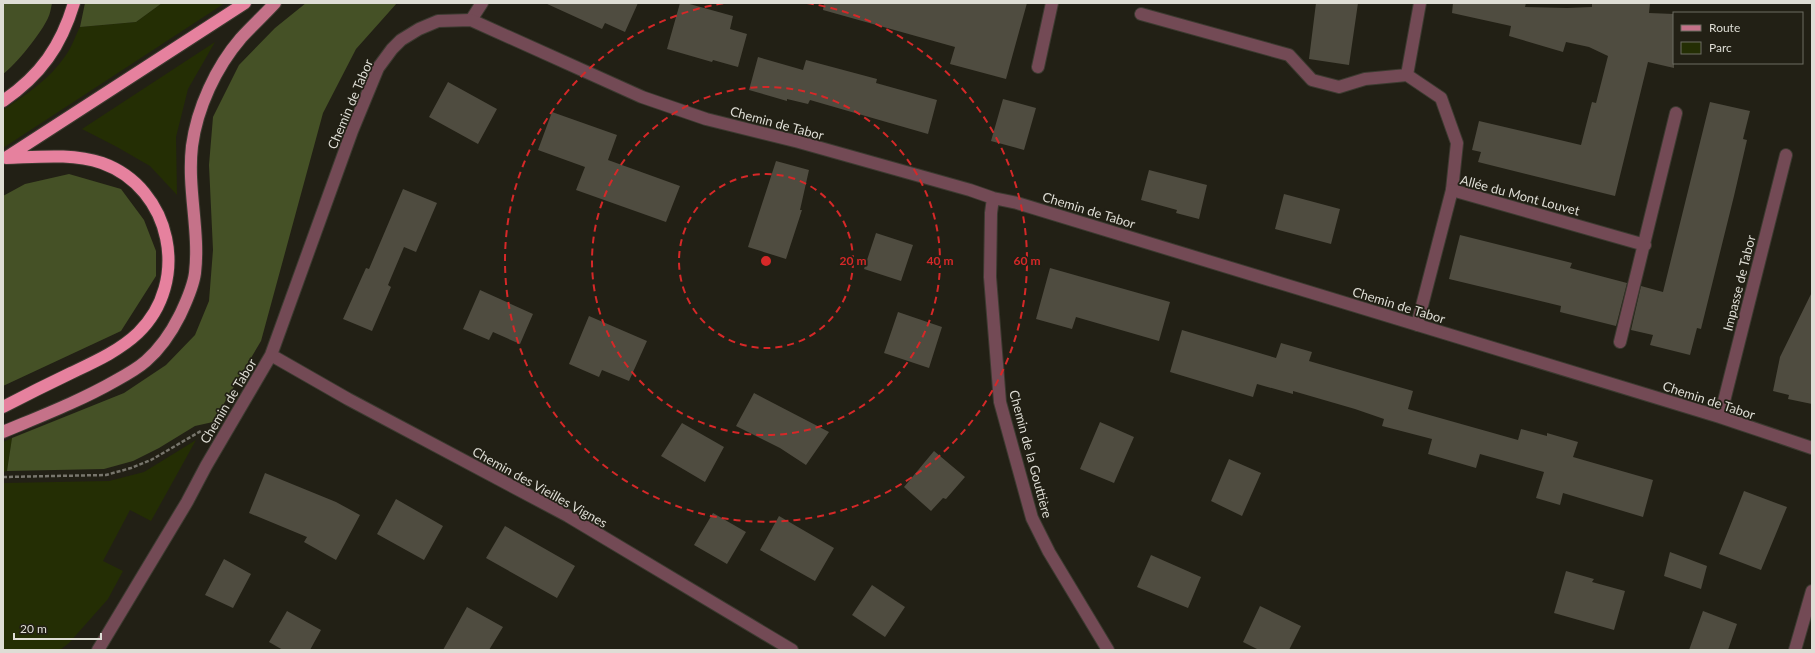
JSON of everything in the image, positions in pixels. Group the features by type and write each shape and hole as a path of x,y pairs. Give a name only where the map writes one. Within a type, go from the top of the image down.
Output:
{"highway":[{"path":"3,101 34,76 47,62 68,25 74,3"},
{"path":"5,159 245,3"},
{"path":"3,406 107,355 127,342 139,332 149,320 164,289 169,272 168,242 164,228 150,201 129,178 108,166 86,159 63,156 5,159"}],"main road":[{"path":"3,432 85,396 130,372 145,362 168,338 188,298 195,274 195,218 192,166 194,140 202,106 227,56 241,38 275,3"}],"street":[{"path":"471,20 482,3"},
{"path":"1038,67 1052,3"},
{"path":"1406,75 1420,3"},
{"path":"1141,14 1289,55 1312,80 1339,86 1365,79 1406,75 1442,98 1457,143 1452,190"},
{"name":"Chemin de Tabor","path":"98,650 187,502 271,355 352,131 378,68 392,49 401,40 419,29 438,21 471,20 642,97 706,119 799,142 970,190 993,198 1017,203 1720,417 1812,448"},
{"path":"1620,342 1645,245 1676,113"},
{"name":"Impasse de Tabor","path":"1720,417 1786,155"},
{"name":"Allée du Mont Louvet","path":"1417,325 1452,190 1645,245"},
{"name":"Chemin de la Gouttière","path":"993,198 991,213 990,277 1000,402 1032,518 1049,552 1108,650"},
{"name":"Chemin des Vieilles Vignes","path":"271,355 348,399 568,516 792,650"},
{"path":"1794,650 1812,591"}],"path":[{"path":"3,477 106,475 131,468 151,460 202,430 229,428"}],"green space":[{"path":"3,3 52,3 49,16 40,32 21,56 3,74"},
{"path":"85,3 162,3 136,22 80,27"},
{"path":"162,3 225,3 3,148 3,110 29,92 60,64 72,45 80,27 136,22"},
{"path":"306,3 397,3 356,49 323,113 261,341 213,422 195,426 159,448 133,461 104,469 7,471 12,438 124,393 166,365 195,335 209,301 213,250 209,165 213,117 239,65 275,28"},
{"path":"215,42 188,89 176,137 177,195 150,166 82,129"},
{"path":"69,174 121,189 144,220 156,251 156,276 121,331 3,386 3,196 25,184"},
{"path":"12,438 7,471 3,472 3,442"},
{"path":"196,440 151,521 130,510 103,561 123,571 108,599 69,643 60,650 3,649 3,483 109,481 144,472"}],"building":[{"path":"545,3 638,3 625,32 605,23 602,29"},
{"path":"680,3 686,3 733,16 730,29 747,34 738,67 713,60 712,62 667,49"},
{"path":"824,3 1027,3 1006,79 950,64 955,47 823,10"},
{"path":"1316,3 1358,3 1349,65 1309,59"},
{"path":"1453,3 1526,3 1525,7 1567,8 1592,7 1592,3 1650,3 1649,13 1673,14 1674,68 1648,62 1615,196 1478,162 1481,152 1472,150 1479,121 1581,145 1592,102 1596,103 1608,56 1589,47 1566,42 1563,52 1509,36 1511,26 1452,13"},
{"path":"758,57 803,70 806,60 877,79 876,83 937,100 928,134 810,100 808,104 787,99 787,101 749,90"},
{"path":"448,82 497,109 478,144 429,117"},
{"path":"1003,99 1036,108 1024,150 991,141"},
{"path":"1710,102 1750,111 1743,139 1747,140 1734,196 1701,329 1697,328 1690,355 1650,345 1653,335 1631,330 1641,286 1663,292"},
{"path":"552,112 617,135 608,160 680,186 666,222 576,190 585,167 538,150"},
{"path":"776,161 809,170 800,210 802,210 786,259 748,247"},
{"path":"1149,170 1207,185 1199,219 1176,213 1177,210 1141,200"},
{"path":"403,189 437,203 416,252 404,247 388,285 391,287 372,331 343,319 366,268 369,269"},
{"path":"1284,194 1340,209 1331,244 1275,229"},
{"path":"876,233 913,245 901,281 864,269"},
{"path":"1460,235 1572,263 1570,268 1627,283 1616,326 1560,312 1561,306 1449,279"},
{"path":"1050,268 1170,302 1159,341 1076,317 1072,329 1036,319"},
{"path":"480,290 533,314 520,344 493,332 489,340 463,329"},
{"path":"1812,292 1812,404 1788,399 1789,395 1773,391 1780,357"},
{"path":"898,312 942,327 929,368 884,353"},
{"path":"589,316 647,341 629,381 602,370 599,377 569,364"},
{"path":"1182,330 1276,358 1281,343 1312,352 1309,361 1413,391 1408,409 1518,440 1521,429 1547,436 1547,433 1578,442 1573,457 1653,480 1643,517 1563,493 1560,505 1536,498 1544,472 1480,454 1476,468 1428,454 1432,439 1382,426 1384,419 1355,409 1293,391 1293,394 1257,384 1253,397 1170,372"},
{"path":"754,393 829,432 806,465 780,448 736,426"},
{"path":"1100,422 1134,437 1114,483 1080,469"},
{"path":"682,423 724,447 705,482 661,456"},
{"path":"934,451 965,477 946,499 943,498 931,511 904,487"},
{"path":"1229,459 1261,473 1242,516 1211,501"},
{"path":"265,473 336,502 360,515 336,560 304,542 307,537 249,513"},
{"path":"1744,491 1787,507 1761,570 1719,554"},
{"path":"396,499 443,526 424,560 377,534"},
{"path":"713,513 746,532 727,564 694,545"},
{"path":"779,516 834,548 815,581 760,550"},
{"path":"505,526 575,566 557,598 486,558"},
{"path":"1670,552 1707,566 1701,589 1664,576"},
{"path":"1151,555 1201,577 1188,608 1137,587"},
{"path":"224,559 251,574 233,608 205,595"},
{"path":"1566,571 1594,579 1592,582 1625,591 1614,630 1554,613"},
{"path":"872,585 905,607 885,637 852,615"},
{"path":"1260,606 1301,626 1289,650 1259,650 1243,642"},
{"path":"467,607 503,627 489,650 443,650"},
{"path":"287,611 321,630 310,650 283,650 269,642"},
{"path":"1703,611 1737,624 1728,650 1689,650"}]}
